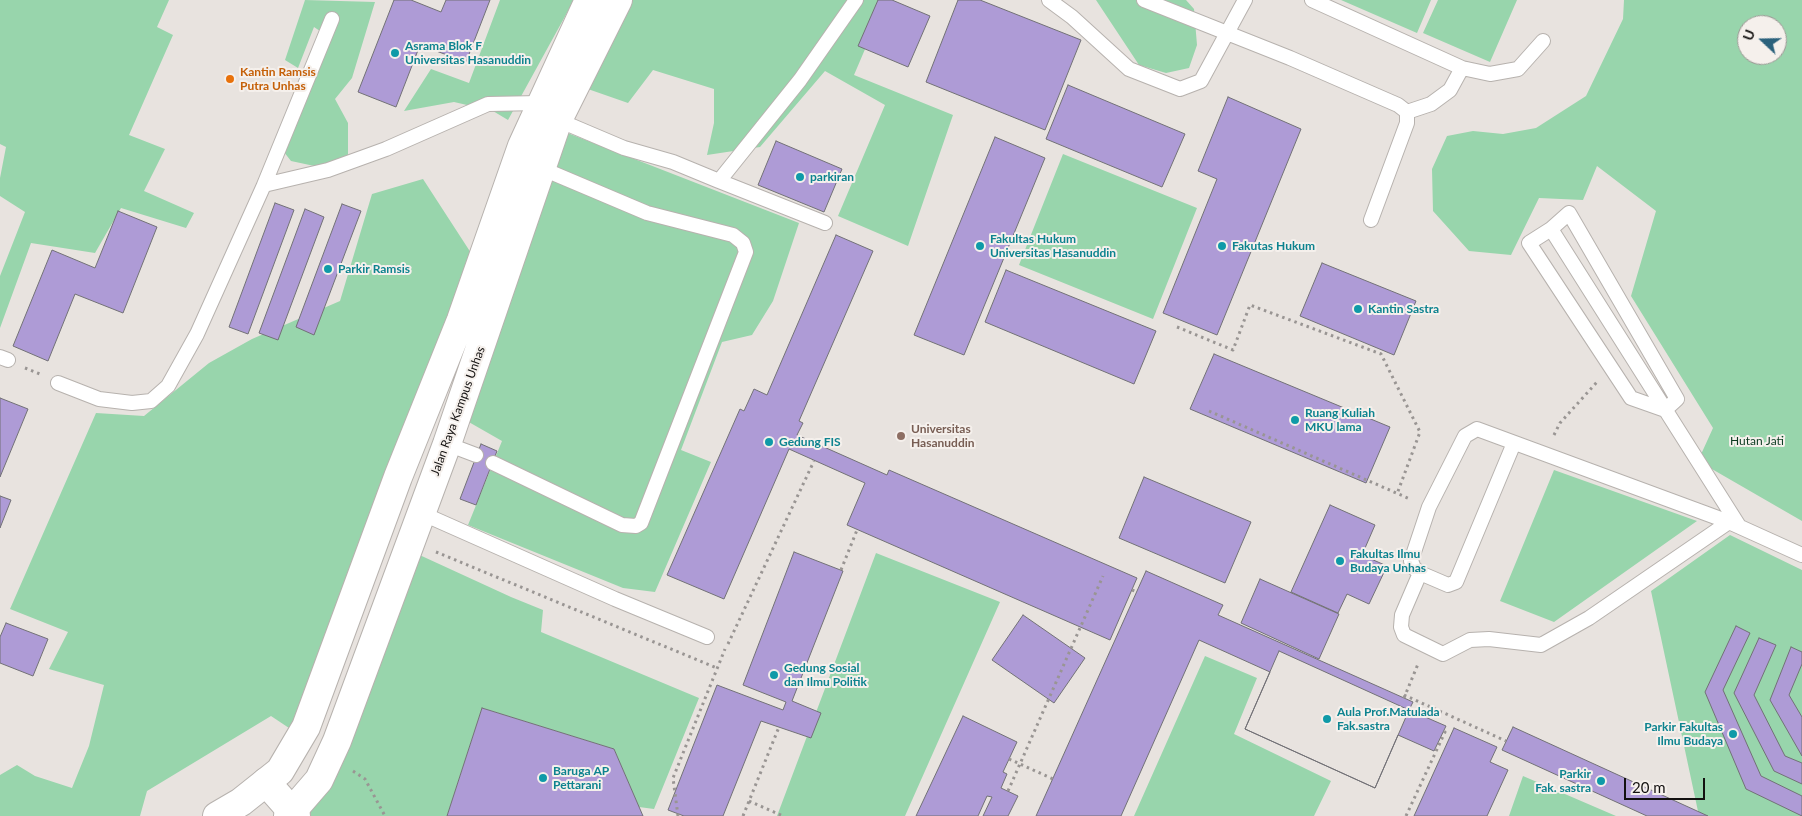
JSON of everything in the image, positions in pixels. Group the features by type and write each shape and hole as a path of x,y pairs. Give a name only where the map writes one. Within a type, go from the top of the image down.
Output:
{"street":[{"name":"Jalan Raya Kampus Unhas","path":"588,32 590,0"},
{"name":"Jalan Raya Kampus Unhas","path":"217,816 241,802 280,771 306,727 398,477 461,320 505,192 549,111 588,32 618,0"},
{"name":"Jalan Raya Kampus Unhas","path":"292,815 319,780 330,758 448,444 543,169 549,111"},
{"path":"266,782 292,815"}],"lane":[{"path":"719,181 800,80 856,0"},
{"path":"1049,0 1072,17 1129,69 1180,89 1201,81 1245,0"},
{"path":"1312,0 1462,68 1490,74 1518,69 1543,41"},
{"path":"1149,1 1384,99 1407,112 1431,104 1450,90 1462,68"},
{"path":"58,383 99,399 132,403 151,401 168,386 197,334 264,185 332,19"},
{"path":"264,185 328,170 386,149 488,104 549,111 624,148 673,162 825,223"},
{"path":"1371,220 1407,123 1407,112"},
{"path":"493,462 622,525 636,526 641,523 746,252 743,243 733,235 647,213 543,169"},
{"path":"1570,214 1677,399 1665,410 1631,398 1529,243 1551,230 1570,214"},
{"path":"1551,230 1735,525"},
{"path":"1514,442 1456,582 1448,585 1420,573 1414,568 1411,561 1429,507 1468,433 1477,429 1514,442 1735,525 1802,555"},
{"path":"448,444 476,456"},
{"path":"421,513 615,599 707,637"},
{"path":"1420,573 1402,615 1401,626 1404,634 1443,654 1470,640 1489,639 1541,644 1589,618 1735,525"}],"path":[{"path":"1177,327 1233,350 1250,305 1381,354 1420,432 1397,494"},
{"path":"4,359 58,383"},
{"path":"1545,454 1560,423 1611,366"},
{"path":"1209,411 1429,507"},
{"path":"678,816 673,778 717,668 814,461"},
{"path":"841,570 857,530"},
{"path":"410,542 717,668"},
{"path":"1008,791 1103,576"},
{"path":"1132,590 1137,592"},
{"path":"1426,646 1404,697 1506,741"},
{"path":"743,816 778,727"},
{"path":"1406,816 1445,732 1443,731"},
{"path":"330,758 365,779 385,816"},
{"path":"1009,759 1053,779"},
{"path":"749,801 783,816"}],"green space":[{"path":"0,0 169,0 157,27 173,35 129,135 165,149 144,191 194,213 186,228 121,208 95,253 31,243 0,328 0,276 25,212 0,196 0,178 6,147 0,144"},
{"path":"305,0 375,2 352,78 335,99 348,123 348,160 319,167 291,161 280,147 329,37 314,27 298,68 285,60"},
{"path":"500,0 574,0 508,120 493,111 454,102 404,111 431,69 469,83"},
{"path":"630,0 886,0 854,75 953,115 908,246 838,216 885,105 825,71 760,147 707,155 714,123 714,89 653,70 628,103 585,88"},
{"path":"1096,0 1186,0 1194,9 1197,45 1189,68 1166,73 1139,65"},
{"path":"1341,0 1431,0 1417,33"},
{"path":"1438,0 1517,0 1490,62 1423,33"},
{"name":"Hutan Jati","path":"1624,0 1802,0 1802,521 1698,461 1713,428 1631,296 1656,211 1597,166 1583,200 1539,198 1511,255 1469,251 1433,211 1432,169 1447,136 1473,131 1503,134 1536,128 1586,96 1623,19"},
{"path":"565,132 799,223 773,301 752,335 722,342 681,450 711,462 655,592 623,588 468,525 502,441 467,421"},
{"path":"1063,154 1197,208 1153,319 1019,265"},
{"path":"423,179 471,253 295,732 271,716 147,791 140,816 0,816 0,775 17,765 35,776 72,788 89,746 104,685 49,669 68,632 10,609 96,413 144,416 209,363 252,339 340,301 372,194"},
{"path":"1554,470 1697,521 1554,622 1500,601"},
{"path":"1730,535 1802,570 1802,816 1699,816 1651,591"},
{"path":"413,552 543,610 541,632 699,698 654,809 639,807 614,749 482,708 447,816 305,816"},
{"path":"876,553 1000,602 905,816 777,816"},
{"path":"1205,656 1257,678 1234,734 1331,781 1314,816 1134,816"},
{"path":"1523,776 1616,816 1509,816"}],"building":[{"name":"Asrama Blok F Universitas Hasanuddin","path":"394,0 411,0 441,12 446,0 490,0 466,62 420,45 396,107 358,92"},
{"path":"878,0 892,0 930,16 908,67 858,46"},
{"path":"958,0 980,0 1081,40 1045,130 926,82"},
{"path":"1068,85 1185,134 1162,187 1046,139"},
{"name":"Fakutas Hukum","path":"1228,97 1301,129 1217,335 1163,313 1217,179 1198,171"},
{"name":"Fakultas Hukum Universitas Hasanuddin","path":"995,137 1045,158 964,355 914,335"},
{"name":"parkiran","path":"776,141 842,169 824,212 758,185"},
{"path":"275,203 294,210 248,334 229,327"},
{"name":"Parkir Ramsis","path":"342,204 361,211 314,335 296,327"},
{"name":"Parkir Ramsis","path":"305,209 324,217 278,340 259,333"},
{"path":"118,211 157,227 123,313 75,294 48,361 13,346 52,250 95,268"},
{"name":"Gedung FIS","path":"836,235 873,251 799,421 803,423 797,435 887,475 889,470 1137,578 1110,640 847,525 865,483 789,449 724,599 667,575 740,409 744,411 754,389 767,395"},
{"name":"Kantin Sastra","path":"1322,263 1416,301 1394,355 1300,316"},
{"path":"1006,270 1156,331 1134,384 985,322"},
{"name":"Ruang Kuliah MKU lama","path":"1214,354 1390,427 1366,483 1190,409"},
{"path":"0,398 28,409 0,477"},
{"path":"481,444 497,451 476,505 460,499"},
{"path":"1144,477 1251,522 1225,583 1119,538"},
{"path":"0,496 11,500 0,528"},
{"name":"Fakultas Ilmu Budaya Unhas","path":"1330,505 1375,525 1362,555 1387,566 1369,604 1347,594 1338,613 1291,592"},
{"name":"Gedung Sosial dan Ilmu Politik","path":"794,552 843,571 792,701 821,713 811,738 761,721 723,816 684,816 668,810 717,685 783,710 786,702 743,685"},
{"path":"1146,571 1223,605 1218,615 1413,702 1409,710 1446,726 1434,751 1398,735 1375,788 1245,729 1270,672 1199,640 1121,816 1036,816"},
{"path":"1260,579 1339,614 1319,659 1241,623"},
{"path":"1023,615 1085,658 1054,703 992,660"},
{"path":"6,623 48,639 33,676 0,663 0,637"},
{"name":"Parkir Fakultas Ilmu Budaya","path":"1736,626 1750,633 1723,690 1761,776 1802,796 1802,816 1746,789 1705,692"},
{"name":"Parkir Fakultas Ilmu Budaya","path":"1759,638 1776,645 1754,695 1785,756 1802,763 1802,784 1774,771 1734,693"},
{"path":"1791,647 1802,652 1802,664 1789,695 1802,717 1802,756 1770,700"},
{"name":"Aula Prof.Matulada Fak.sastra","path":"1279,651 1409,710 1375,788 1245,729"},
{"name":"Baruga AP Pettarani","path":"482,708 614,749 643,816 447,816"},
{"path":"963,716 1017,742 1003,772 1007,774 1001,788 1018,796 1008,816 983,816 992,797 987,796 978,816 916,816"},
{"name":"Parkir Fak. sastra","path":"1513,727 1708,816 1647,816 1502,750"},
{"path":"1454,728 1497,747 1490,762 1508,770 1487,816 1414,816"}],"place":[{"name":"Asrama Blok F Universitas Hasanuddin","path":"395,53"},
{"name":"Kantin Ramsis Putra Unhas","path":"230,79"},
{"name":"parkiran","path":"800,177"},
{"name":"Fakultas Hukum Universitas Hasanuddin","path":"980,246"},
{"name":"Fakutas Hukum","path":"1222,246"},
{"name":"Parkir Ramsis","path":"328,269"},
{"name":"Kantin Sastra","path":"1358,309"},
{"name":"Ruang Kuliah MKU lama","path":"1295,420"},
{"name":"Universitas Hasanuddin","path":"901,436"},
{"name":"Gedung FIS","path":"769,442"},
{"name":"Fakultas Ilmu Budaya Unhas","path":"1340,561"},
{"name":"Gedung Sosial dan Ilmu Politik","path":"774,675"},
{"name":"Aula Prof.Matulada Fak.sastra","path":"1327,719"},
{"name":"Parkir Fakultas Ilmu Budaya","path":"1733,734"},
{"name":"Baruga AP Pettarani","path":"543,778"},
{"name":"Parkir Fak. sastra","path":"1601,781"}]}
